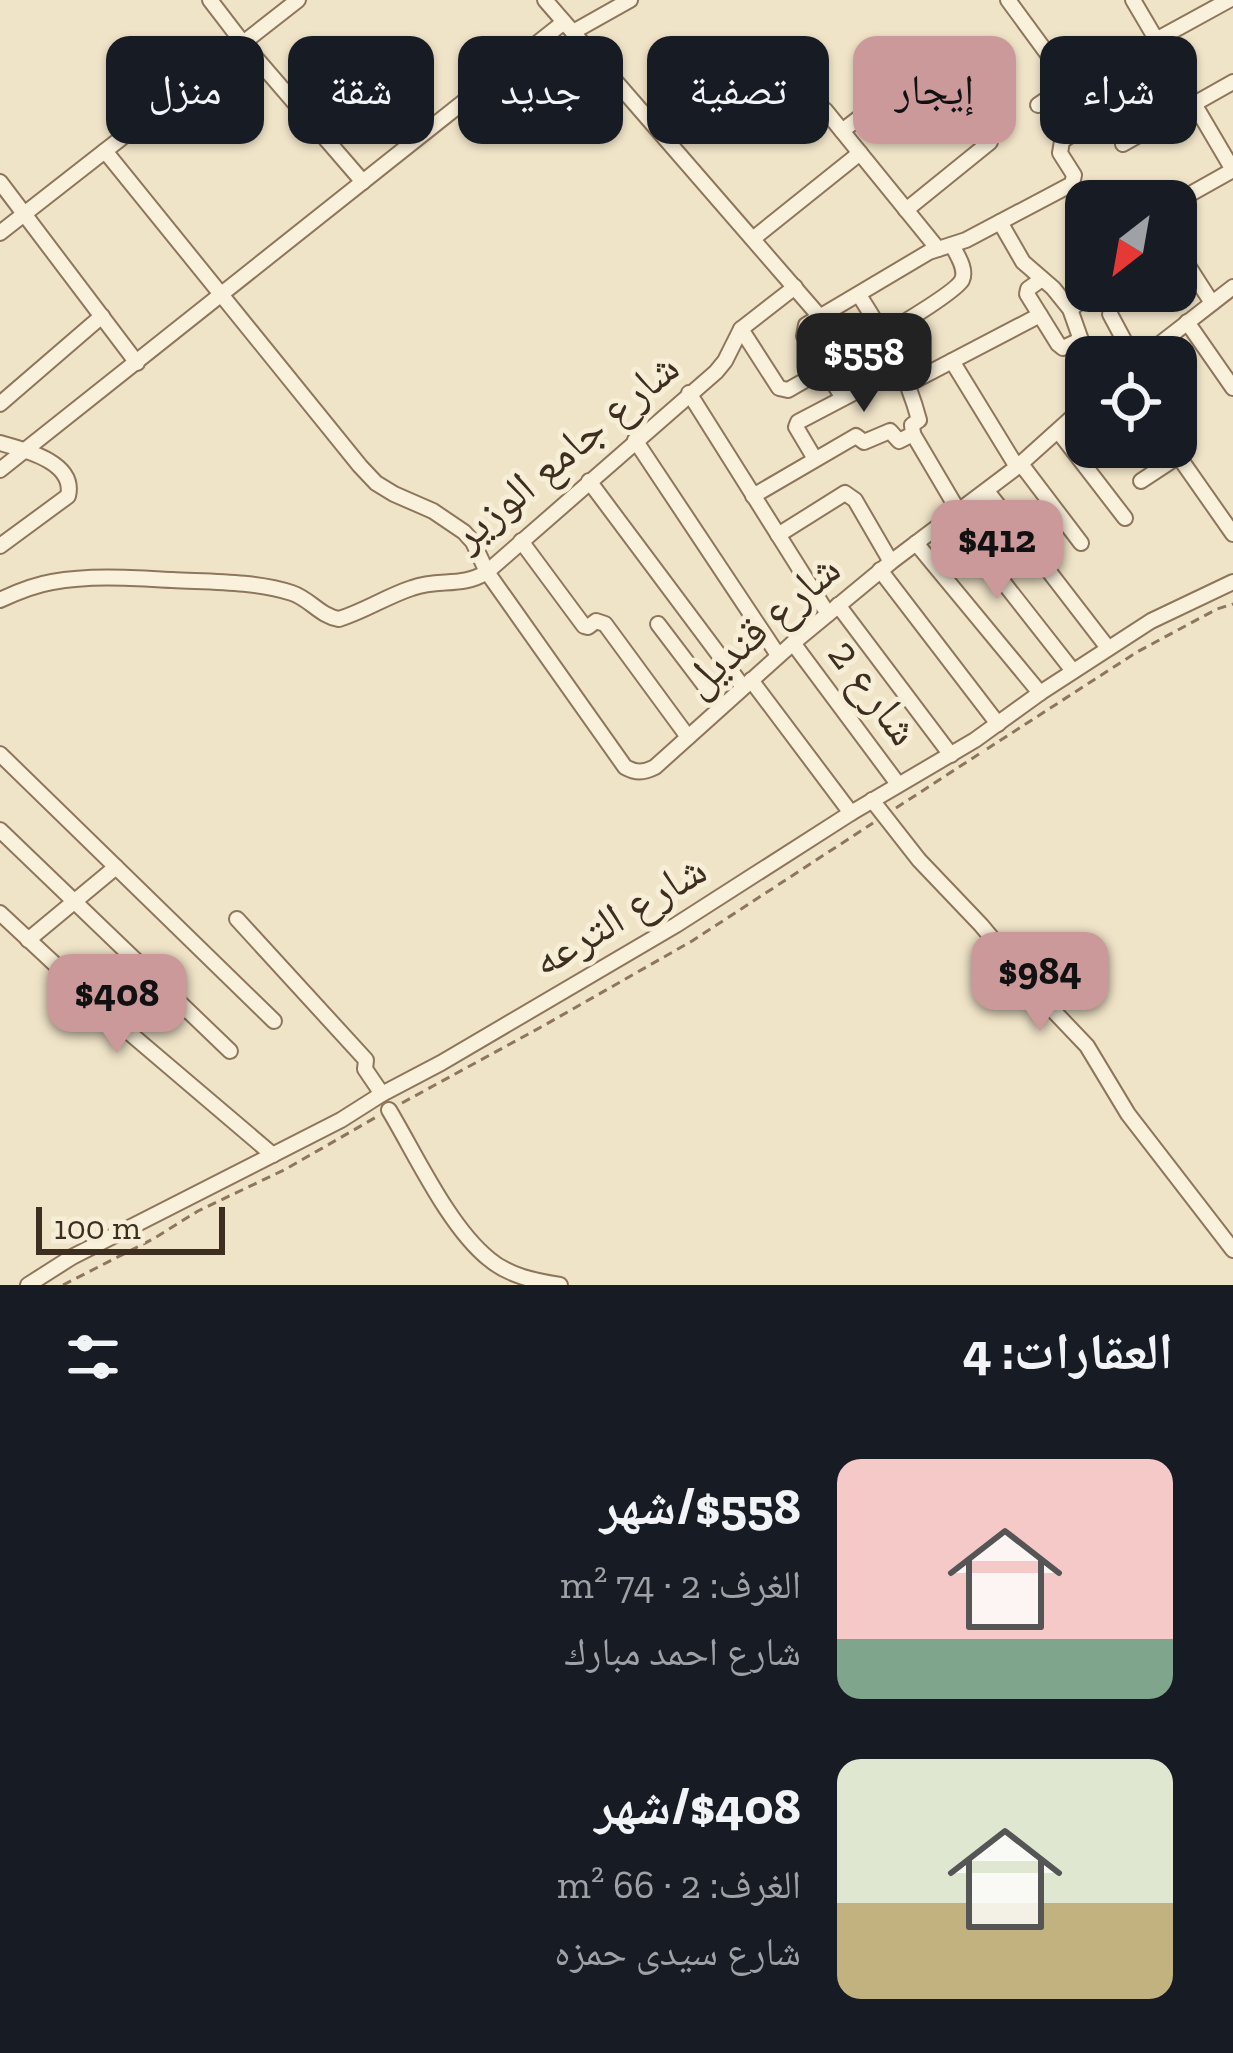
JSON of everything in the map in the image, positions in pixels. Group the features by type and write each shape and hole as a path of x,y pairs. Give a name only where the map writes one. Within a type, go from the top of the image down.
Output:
{"street":[{"path":"210,0 238,36"},
{"path":"252,36 298,0"},
{"path":"545,0 821,317"},
{"path":"0,470 363,182 569,27 630,0"},
{"path":"1133,0 1154,36"},
{"path":"1163,36 1229,0"},
{"path":"1012,2 1040,42"},
{"path":"264,67 363,182"},
{"path":"1197,102 1233,82"},
{"path":"1197,111 1233,170 1197,190"},
{"path":"741,329 779,388 788,390 960,284 964,271 906,210 829,116"},
{"path":"842,131 853,123"},
{"path":"0,232 114,144"},
{"path":"906,210 988,144"},
{"path":"843,398 803,332 806,325 945,247 1072,184 1075,175 1060,153 1060,144"},
{"path":"105,151 376,483 464,532 488,572"},
{"path":"754,238 860,153"},
{"path":"0,182 137,363"},
{"path":"1000,222 1024,262 1065,304"},
{"path":"1042,279 1027,294 1061,347 1065,346"},
{"path":"1197,280 1212,303"},
{"name":"شارع جامع الوزير","path":"0,600 28,588 78,578 199,581 292,593 339,619 410,588 438,581 464,583 488,572 725,361 741,329 795,287"},
{"path":"1169,336 1233,287"},
{"path":"859,295 901,368 919,420 912,424 913,434 956,515 1073,671"},
{"path":"1110,314 1121,336"},
{"path":"908,384 1040,315"},
{"path":"0,404 102,316"},
{"path":"1187,322 1233,388"},
{"path":"952,361 1019,465 1081,543"},
{"path":"815,459 796,424 901,368"},
{"path":"688,393 778,535 951,755"},
{"name":"شارع قنديل","path":"488,572 625,766 645,772 885,566 987,491 1065,424"},
{"path":"753,496 856,436 864,442 890,431 899,441 913,434"},
{"path":"1058,431 1125,518"},
{"path":"635,440 778,656"},
{"path":"0,442 46,459 59,468 71,490 0,545"},
{"path":"1141,481 1156,468"},
{"path":"1186,468 1233,534"},
{"path":"589,481 851,813"},
{"path":"987,491 1108,648"},
{"path":"778,535 845,493 854,500 885,566 998,724"},
{"path":"521,541 584,626 596,621 605,624 688,737"},
{"path":"916,542 1040,693"},
{"name":"شارع الترعه","path":"28,1285 72,1257 441,1064 951,755 1170,610 1233,582"},
{"path":"658,624 721,707"},
{"name":"شارع 2","path":"793,643 898,784"},
{"path":"0,754 274,1021"},
{"path":"872,800 919,860 1087,1046 1128,1114 1233,1250"},
{"path":"0,830 230,1051"},
{"path":"28,940 116,867"},
{"path":"0,914 119,1024 273,1155"},
{"path":"238,919 366,1060 365,1069 382,1094"},
{"path":"511,1022 521,1037"},
{"path":"389,1110 464,1234 490,1260 513,1274 560,1285"}]}
